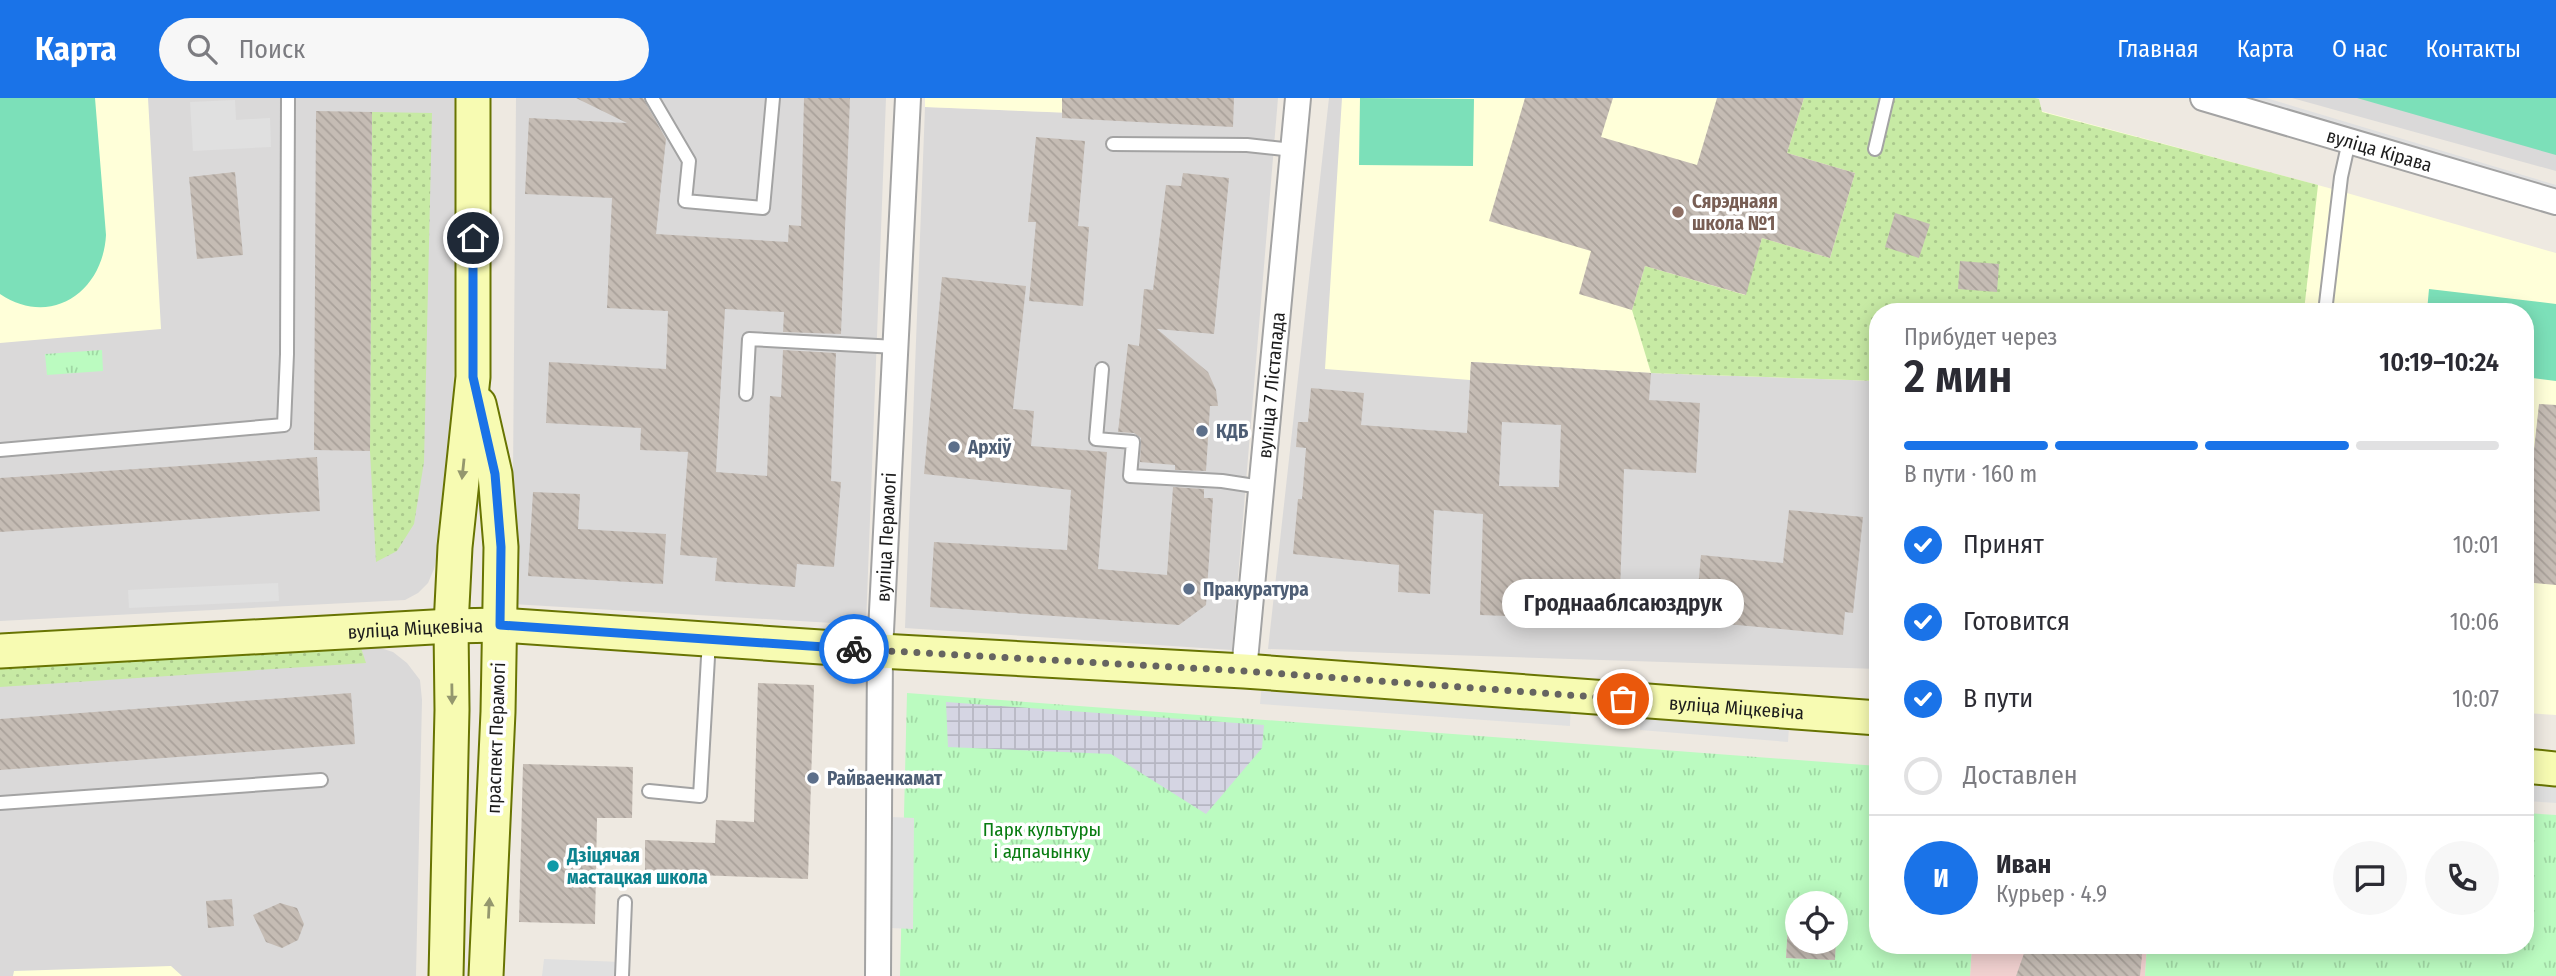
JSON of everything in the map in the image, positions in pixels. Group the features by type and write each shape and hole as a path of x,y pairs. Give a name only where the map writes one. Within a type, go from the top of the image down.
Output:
{"main road":[{"name":"праспект Перамогі","path":"446,976 452,710 451,626 455,547 473,377 473,98"},
{"name":"праспект Перамогі","path":"473,377 495,474 501,547 486,976"},
{"name":"вуліца Міцкевіча","path":"0,651 500,625 880,651 1244,671 1869,717"},
{"path":"2534,767 2556,769"}],"street":[{"name":"вуліца Перамогі","path":"878,976 880,651 908,98"},
{"name":"вуліца 7 Лістапада","path":"1244,671 1298,98"},
{"name":"вуліца Кірава","path":"2203,98 2556,202"}],"lane":[{"path":"0,450 284,425 287,354 288,98"},
{"path":"652,98 689,161 685,201 763,208 773,98"},
{"path":"1875,149 1886,98"},
{"path":"2326,303 2341,177 2349,141"},
{"path":"1113,144 1247,145 1293,150"},
{"path":"746,394 749,339 895,347"},
{"path":"1102,369 1096,439 1133,442 1130,475 1222,481 1261,488"},
{"path":"649,791 699,796 709,639"},
{"path":"0,803 321,780"},
{"path":"622,976 625,902"}],"shaded area":[{"path":"0,98 461,98 453,403 441,540 428,583 418,593 405,600 0,621"},
{"path":"0,98 148,98 161,329 0,343"},
{"path":"516,98 886,98 866,625 512,604"},
{"path":"925,98 1126,98 1124,115 925,107"},
{"path":"1126,98 1278,98 1232,650 905,628 925,107 1124,115"},
{"path":"1329,98 1993,98 1883,303 1869,303 1869,669 1268,649"},
{"name":"Сярэднаяя школа №1","path":"1342,98 1993,98 2340,191 2556,253 2556,715 2534,714 2534,303 1869,303 1869,381 1651,373 1471,362 1470,380 1325,369"},
{"path":"2203,98 2266,98 2556,185 2556,202"},
{"path":"2292,98 2556,98 2556,171"},
{"path":"235,100 236,120 270,118 271,147 193,151 190,102"},
{"path":"278,583 279,601 129,608 128,590"},
{"path":"374,646 393,652 407,663 420,680 422,700 416,976 0,976 0,673"},
{"path":"1263,673 1571,696 1570,726 1260,704"},
{"path":"1641,701 1790,712 1788,742 1640,730"},
{"path":"946,702 1264,725 1262,748 1206,814 1111,754 948,747"},
{"path":"2534,767 2556,769 2556,803 2534,802"},
{"path":"892,817 914,818 913,929 891,928"},
{"path":"1971,954 2146,954 2145,976 1970,976"},
{"path":"544,959 622,962 622,976 542,976"},
{"path":"171,966 182,976 13,976 14,971"}],"green space":[{"path":"0,98 95,98 106,235 103,255 85,288 71,299 55,305 38,307 19,304 0,294"},
{"path":"1360,98 1474,99 1473,166 1359,165"},
{"path":"1804,98 2039,99 2042,112 2318,185 2305,303 1869,303 1869,381 1651,373 1632,310 1645,266 1745,295 1762,238 1830,258 1855,173 1787,153"},
{"path":"2357,98 2556,98 2556,155"},
{"path":"372,112 432,113 424,462 414,524 397,551 376,562 370,451"},
{"path":"2429,289 2556,304 2556,381 2534,378 2534,303 2428,303"},
{"path":"102,350 103,371 47,375 45,354"},
{"path":"361,648 366,663 0,687 0,668"},
{"name":"Парк культуры і адпачынку","path":"907,693 1869,765 1869,954 1971,954 1970,976 900,976"},
{"path":"2534,814 2556,815 2556,976 2145,976 2146,954 2534,954"}],"building":[{"path":"576,98 643,98 666,139 656,234 788,242 789,225 801,226 804,98 850,98 841,334 783,332 784,312 725,309 716,472 767,476 770,396 781,397 783,350 836,353 831,481 841,482 834,567 797,564 795,587 715,581 717,558 680,555 688,452 640,450 641,428 546,423 549,362 666,369 668,311 607,308 612,198 525,194 529,118 627,123"},
{"path":"1062,98 1234,98 1233,127 1062,118"},
{"path":"1525,98 1613,98 1601,137 1697,165 1717,98 1804,98 1787,153 1855,173 1830,258 1762,238 1746,295 1645,266 1632,310 1579,294 1591,251 1489,221"},
{"path":"316,111 372,112 370,451 314,450"},
{"path":"1036,137 1085,141 1078,226 1089,227 1083,306 1029,301 1036,222 1028,222"},
{"path":"235,172 243,255 197,259 189,177"},
{"path":"1183,173 1229,178 1214,334 1157,329 1208,372 1216,390 1218,406 1210,406 1206,471 1175,470 1175,465 1140,462 1141,438 1134,433 1118,432 1128,344 1139,346 1144,289 1153,290 1166,185 1181,186"},
{"path":"1895,213 1930,224 1919,258 1885,247"},
{"path":"1960,261 1999,264 1997,292 1958,289"},
{"path":"942,277 1026,286 1013,409 1034,411 1031,446 1107,452 1098,569 1167,575 1173,487 1204,489 1204,498 1213,498 1206,605 1179,625 930,607 934,542 1067,550 1071,490 924,474"},
{"path":"1471,362 1651,373 1649,400 1700,403 1696,473 1624,469 1620,593 1589,592 1588,619 1480,615 1483,514 1434,510 1430,594 1398,592 1399,565 1293,554 1298,499 1302,499 1306,448 1296,447 1298,422 1308,422 1311,388 1364,393 1361,425 1467,433","holes":["1502,422 1561,425 1559,487 1499,486"]},
{"path":"2539,404 2556,405 2556,585 2534,583 2534,450"},
{"path":"317,457 320,511 0,532 0,478"},
{"path":"533,492 580,494 578,529 666,534 663,584 528,576"},
{"path":"1789,510 1863,517 1853,613 1845,612 1843,635 1695,621 1701,555 1783,563"},
{"path":"758,683 814,685 808,879 645,873 645,840 715,843 716,820 754,822"},
{"path":"351,693 355,744 0,770 0,719"},
{"path":"523,764 633,767 632,818 597,818 595,924 519,922"},
{"path":"232,899 234,926 208,928 206,901"},
{"path":"280,903 297,908 304,924 298,940 282,948 266,942 253,915"},
{"path":"1786,954 1835,954 1835,960 1786,958"},
{"path":"2024,954 2142,954 2140,976 2016,976"}],"way so far":[{"path":"854,649 1244,671 1623,699"}],"place":[{"name":"Сярэднаяя школа №1","path":"1678,212"},
{"name":"КДБ","path":"1202,431"},
{"name":"Архіў","path":"954,447"},
{"name":"Пракуратура","path":"1189,589"},
{"name":"Гроднааблсаюздрук","path":"1623,699"},
{"name":"Райваенкамат","path":"813,778"},
{"name":"Дзіцячая мастацкая школа","path":"553,866"}],"route":[{"path":"473,238 473,377 495,474 501,547 500,625 854,649"}]}
